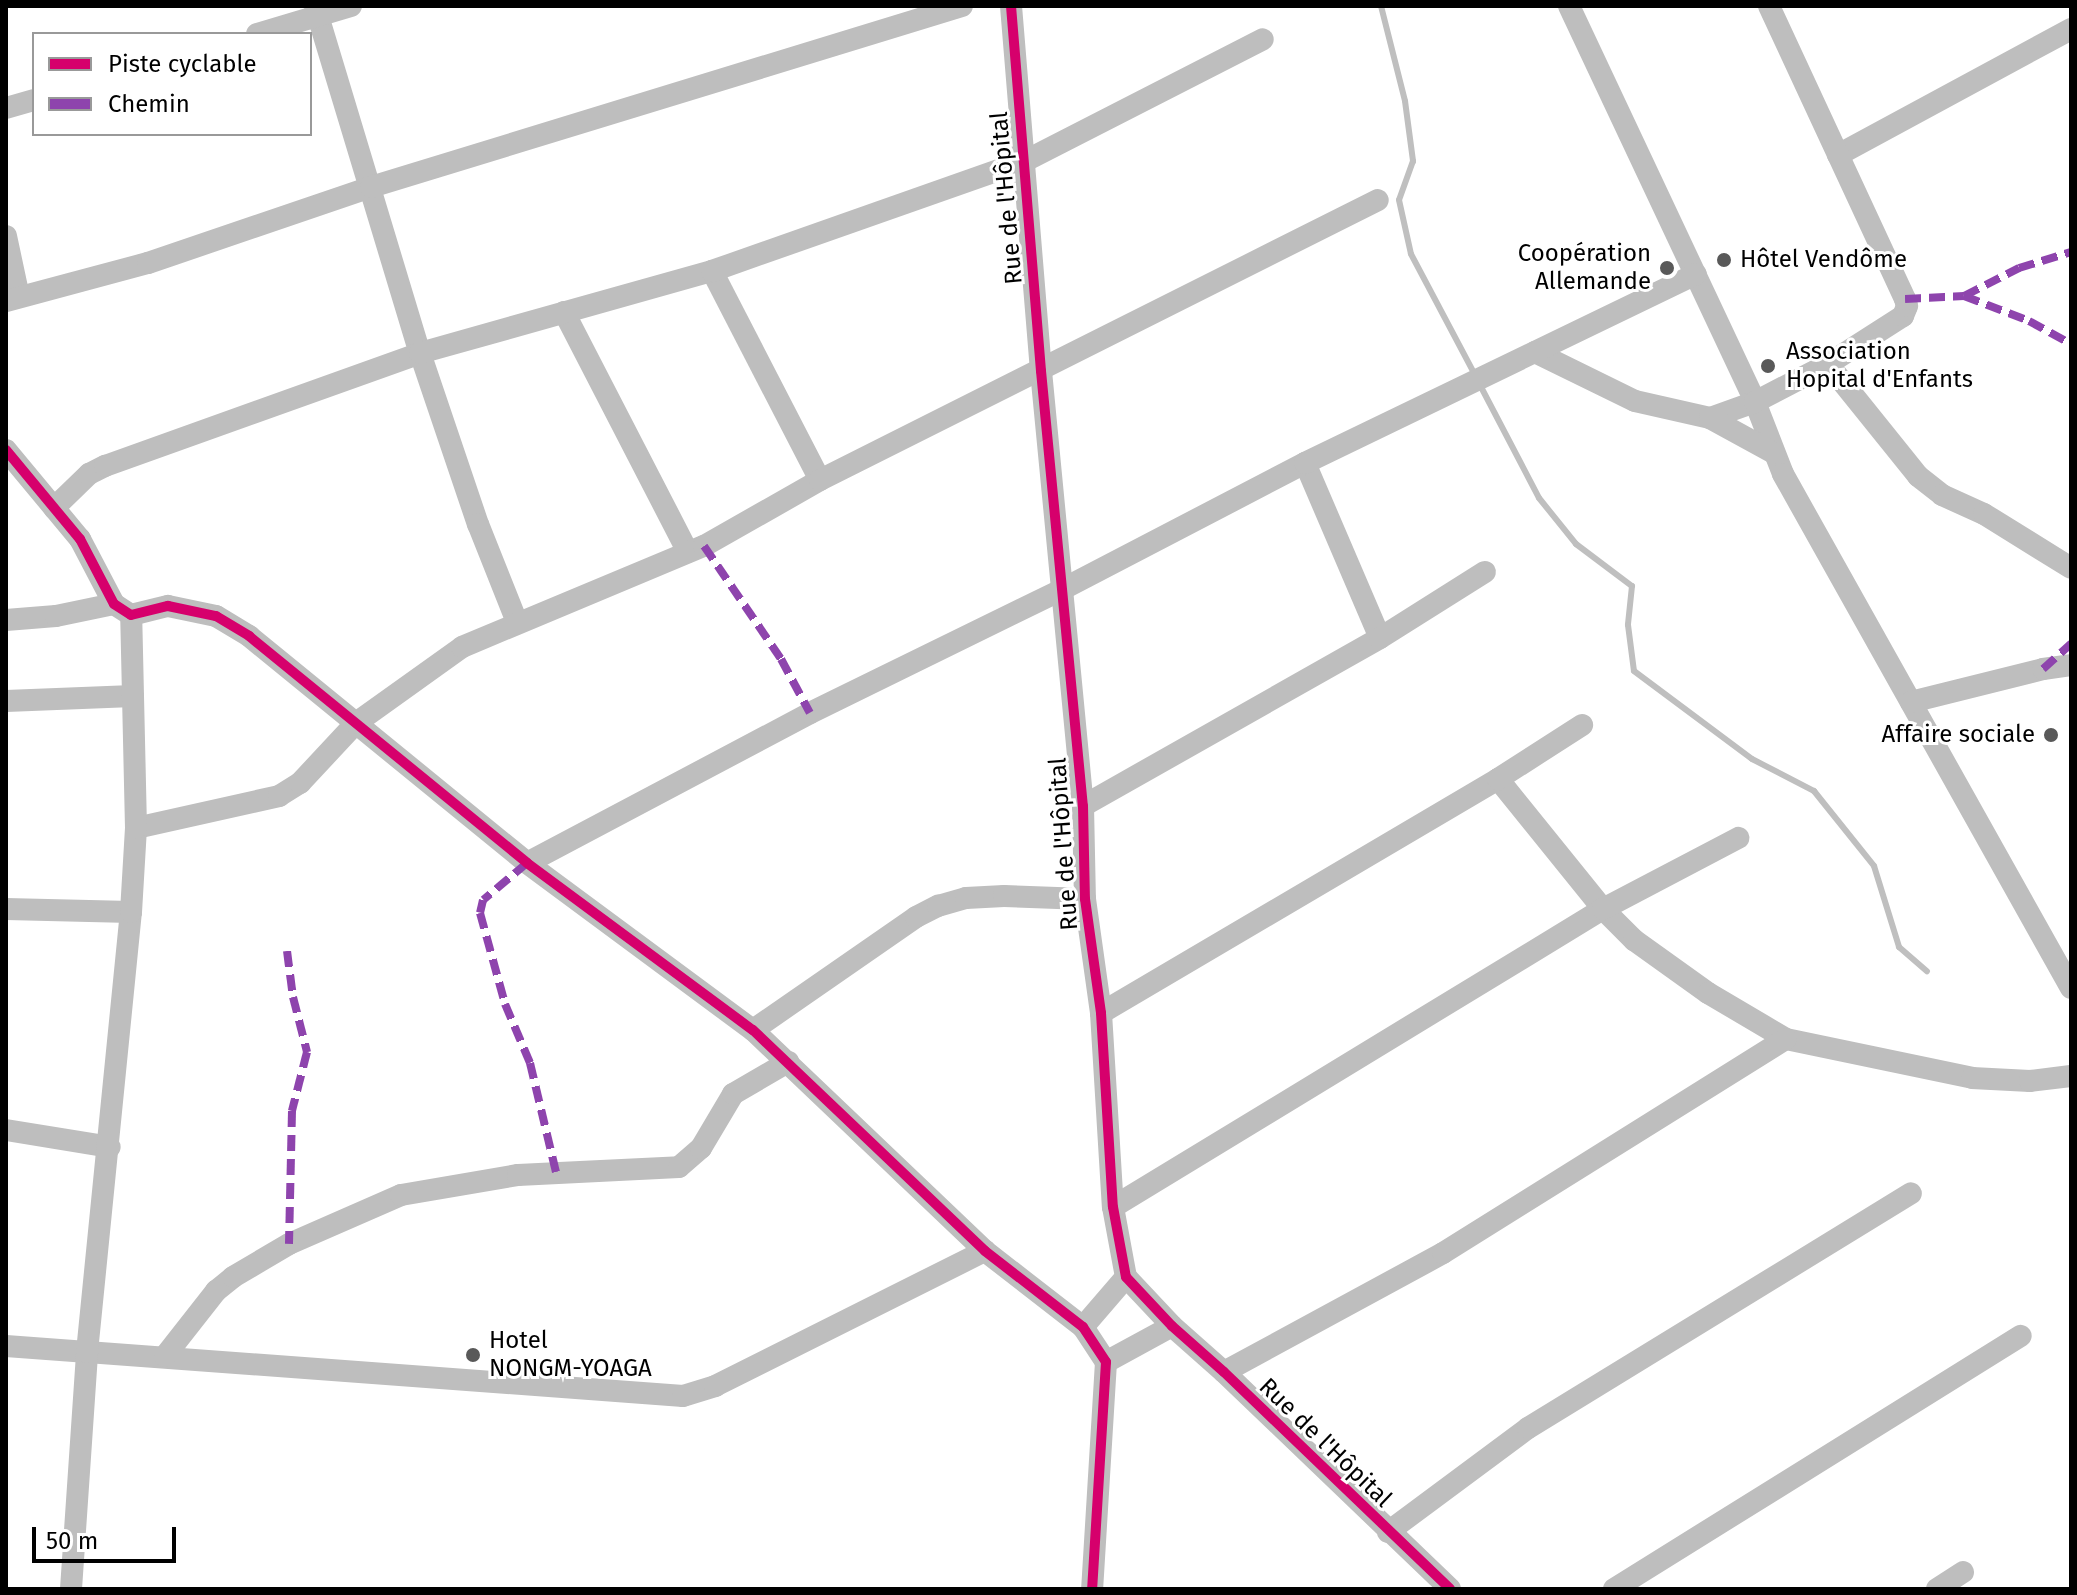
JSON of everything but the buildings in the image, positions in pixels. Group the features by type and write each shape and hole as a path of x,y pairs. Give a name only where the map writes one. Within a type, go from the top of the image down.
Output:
{"street":[{"path":"262,32 317,11 351,6"},
{"path":"6,236 13,299 161,258 371,187 962,6"},
{"name":"Rue de l'Hôpital","path":"1011,6 1041,371 1083,806 1085,899 1101,1013 1113,1207 1126,1277 1172,1326 1224,1372 1440,1586"},
{"path":"1569,6 1755,402 1796,499 2071,988"},
{"path":"1710,418 1755,402 1828,364 1903,316 1907,306 1769,6"},
{"path":"317,11 420,353 478,524 517,622"},
{"path":"1838,155 2071,29"},
{"path":"54,508 89,474 105,466 420,353 712,271 1025,161 1263,39"},
{"path":"6,108 32,101"},
{"path":"136,828 279,796 300,783 356,723 462,647 688,552 820,480 1378,200"},
{"path":"712,271 820,480"},
{"path":"527,863 810,713 1061,590 1305,463 1696,274"},
{"path":"564,312 688,552"},
{"path":"1535,352 1635,401 1710,418 1774,453"},
{"path":"1828,364 1918,476 1942,495 1984,514 2071,568"},
{"path":"6,450 87,549 123,609 133,696 136,828 131,912 110,1147 87,1352 71,1589"},
{"path":"1305,463 1380,638"},
{"path":"1083,806 1380,638 1485,572"},
{"path":"6,620 168,606 216,616 249,636 527,863 753,1030 985,1251 1083,1327 1106,1362 1092,1589"},
{"path":"1911,702 2071,665"},
{"path":"6,701 133,696"},
{"path":"1101,1013 1498,779 1582,725"},
{"path":"1498,779 1603,909 1654,957 1786,1039 1972,1078 2030,1081 2071,1076"},
{"path":"1113,1207 1603,909 1738,838"},
{"path":"753,1030 916,917 938,906 966,898 1004,896 1085,899"},
{"path":"6,909 131,912"},
{"path":"1224,1372 1443,1253 1786,1039"},
{"path":"165,1356 216,1291 233,1277 289,1244 401,1195 518,1175 679,1167 701,1148 733,1094 788,1062"},
{"path":"6,1130 110,1147"},
{"path":"1388,1532 1528,1428 1911,1193"},
{"path":"6,1346 683,1396 715,1386 985,1251"},
{"path":"1083,1327 1126,1277"},
{"path":"1106,1362 1172,1326"},
{"path":"1614,1589 2021,1336"},
{"path":"1937,1589 1963,1572"}],"waterway":[{"path":"1381,6 1405,101 1413,161 1399,200 1411,254 1475,375"},
{"path":"1480,385 1539,498 1576,544 1632,586 1628,625 1634,671 1752,759 1814,791 1874,866 1899,947 1927,971"}],"marked path":[{"path":"1964,296 2019,268 2071,252"},
{"path":"1905,299 1964,296 2029,321 2071,344"},
{"path":"704,546 781,659 810,713"},
{"path":"2043,669 2071,644"},
{"path":"527,863 483,900 480,913 505,1004 530,1063 556,1172"},
{"path":"287,951 293,997 307,1052 292,1111 289,1244"}],"cycle path":[{"path":"1011,6 1041,371 1083,806 1085,899 1101,1013 1113,1207 1126,1277 1172,1326 1450,1589"},
{"path":"6,450 80,539 114,604 131,615 168,606 216,616 249,636 527,863 753,1030 985,1251 1083,1327 1106,1362 1092,1589"}],"place":[{"name":"Hôtel Vendôme","path":"1724,260"},
{"name":"Coopération Allemande","path":"1667,268"},
{"name":"Association Hopital d'Enfants","path":"1768,366"},
{"name":"Affaire sociale","path":"2051,735"},
{"name":"Hotel NONGM-YOAGA","path":"473,1355"}]}
